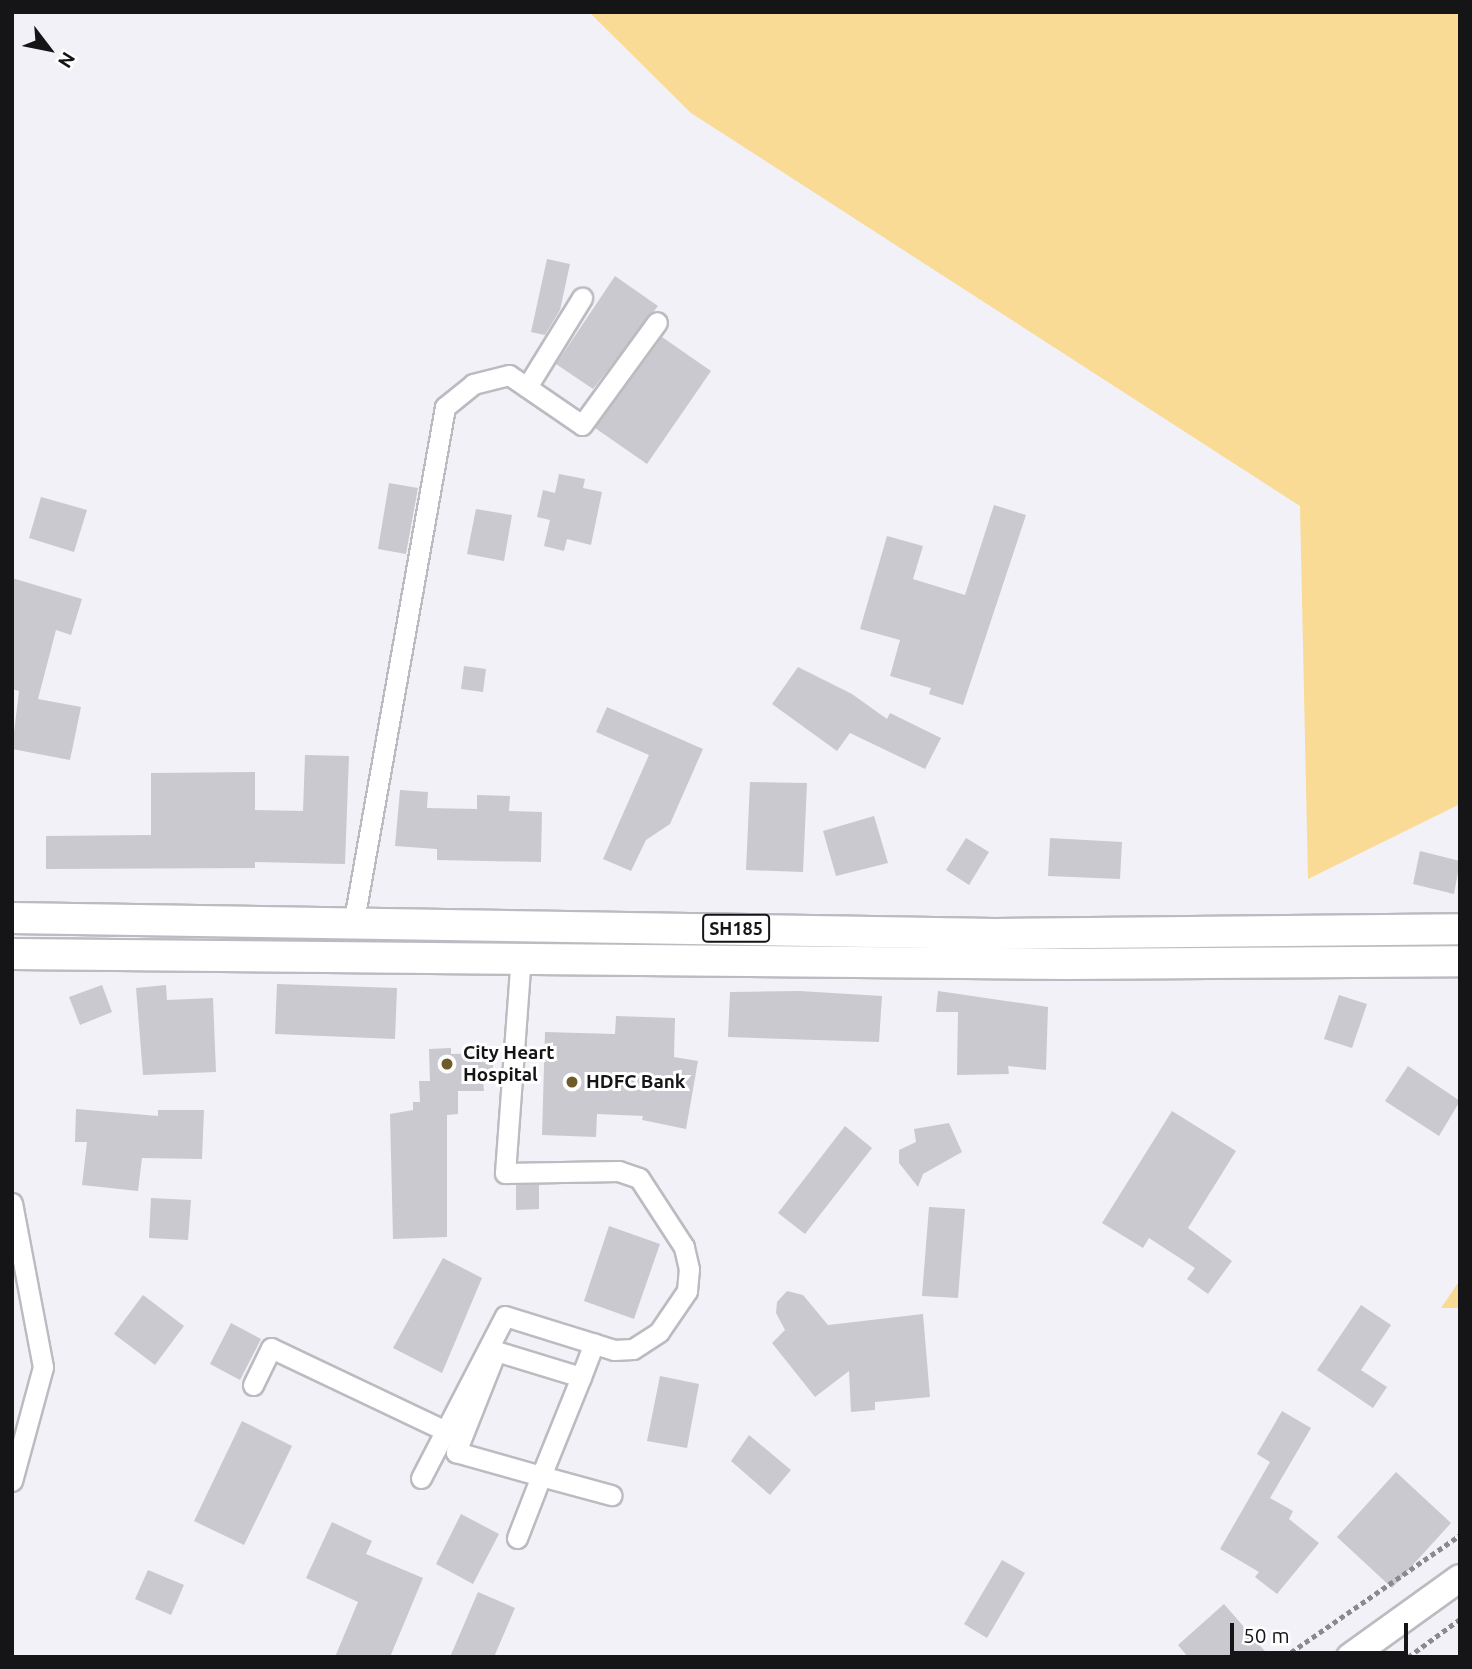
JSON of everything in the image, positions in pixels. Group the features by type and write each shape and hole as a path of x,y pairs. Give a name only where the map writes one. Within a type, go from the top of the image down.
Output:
{"main road":[{"name":"SH185","path":"12,918 354,920 995,934 1460,929"},
{"name":"SH185","path":"12,954 521,956 1065,964 1460,961"}],"street":[{"path":"527,387 582,298"},
{"path":"354,920 445,407 473,384 509,375 582,425 657,322"},
{"path":"421,1478 505,1316 614,1350 633,1349 659,1332 687,1291 689,1269 684,1247 661,1205 629,1172 505,1173 521,956"},
{"path":"12,1203 43,1367 12,1481"},
{"path":"517,1538 594,1343"},
{"path":"253,1385 271,1348 446,1431"},
{"path":"581,1377 496,1351 456,1452 611,1495"},
{"path":"1350,1657 1460,1578"}],"path":[{"path":"1284,1657 1460,1535"},
{"path":"1408,1657 1460,1619"}],"shaded area":[{"path":"589,12 1460,12 1460,804 1308,879 1300,506 691,113"},
{"path":"1460,1280 1460,1308 1441,1308"}],"building":[{"path":"547,259 570,264 560,310 545,335 531,332"},
{"path":"615,276 658,306 593,389 556,364"},
{"path":"662,337 711,371 647,464 595,428"},
{"path":"559,474 585,479 583,488 602,492 591,545 567,539 564,551 544,546 550,520 537,517 543,490 555,493"},
{"path":"389,483 418,488 406,554 378,549"},
{"path":"41,497 87,510 74,552 29,538"},
{"path":"994,505 1026,515 963,705 929,694 931,688 890,676 900,640 860,629 887,536 923,546 913,579 965,595"},
{"path":"476,509 512,515 504,561 467,554"},
{"path":"12,578 82,599 71,635 56,630 38,699 81,707 70,760 12,749 19,691 12,689"},
{"path":"464,666 486,669 483,692 461,689"},
{"path":"798,667 852,694 887,719 890,713 941,738 925,769 850,733 837,751 772,704"},
{"path":"607,707 703,749 670,824 646,840 631,871 603,859 649,755 596,732"},
{"path":"305,755 349,756 345,864 255,862 255,868 46,869 46,836 151,835 151,773 255,772 255,810 303,811"},
{"path":"750,782 807,783 803,872 746,870"},
{"path":"400,790 428,792 427,808 477,809 477,795 510,796 509,811 542,812 541,862 437,860 437,849 395,846"},
{"path":"874,816 888,863 836,876 823,831"},
{"path":"966,838 989,852 969,885 946,870"},
{"path":"1050,838 1122,842 1120,879 1048,876"},
{"path":"1420,851 1460,861 1454,894 1413,884"},
{"path":"277,984 397,988 395,1039 275,1034"},
{"path":"102,985 112,1012 80,1025 69,997"},
{"path":"166,985 167,1000 213,998 216,1072 143,1075 136,988"},
{"path":"799,991 882,996 879,1042 728,1037 730,992"},
{"path":"938,991 1048,1007 1046,1070 1008,1066 1009,1074 957,1075 958,1012 936,1012"},
{"path":"1339,995 1367,1004 1352,1048 1324,1039"},
{"path":"616,1016 675,1018 674,1057 698,1061 686,1129 642,1120 643,1116 597,1114 596,1137 542,1135 545,1032 615,1034"},
{"path":"451,1048 451,1054 493,1053 493,1080 483,1080 484,1091 458,1091 458,1114 447,1115 447,1237 393,1239 390,1114 413,1110 413,1102 420,1102 419,1081 430,1081 429,1049"},
{"path":"1408,1066 1460,1101 1439,1136 1385,1101"},
{"path":"76,1109 158,1116 158,1110 204,1110 202,1159 142,1158 138,1191 82,1185 87,1142 75,1142"},
{"path":"1172,1111 1236,1151 1188,1228 1232,1261 1208,1294 1187,1279 1195,1268 1149,1238 1143,1248 1102,1223"},
{"path":"949,1123 962,1152 923,1174 918,1187 899,1163 899,1150 916,1142 914,1129"},
{"path":"845,1126 872,1148 805,1234 778,1213"},
{"path":"516,1185 539,1185 539,1209 516,1210"},
{"path":"151,1198 191,1200 188,1240 149,1238"},
{"path":"929,1207 965,1209 958,1298 922,1296"},
{"path":"609,1226 660,1244 634,1319 584,1301"},
{"path":"443,1258 482,1278 442,1373 393,1348"},
{"path":"787,1291 803,1295 828,1325 923,1314 930,1397 875,1402 875,1410 851,1412 849,1371 815,1397 772,1343 785,1330 776,1313 777,1302"},
{"path":"143,1295 184,1326 155,1365 114,1334"},
{"path":"1361,1305 1391,1325 1361,1370 1387,1387 1373,1408 1317,1370"},
{"path":"231,1323 261,1339 240,1380 210,1364"},
{"path":"660,1376 699,1384 687,1448 647,1441"},
{"path":"1282,1411 1311,1428 1270,1498 1293,1511 1289,1519 1319,1543 1277,1594 1255,1577 1259,1572 1220,1549 1270,1462 1257,1454"},
{"path":"242,1421 292,1446 244,1545 194,1521"},
{"path":"749,1435 791,1470 770,1495 731,1461"},
{"path":"1396,1472 1451,1523 1392,1588 1337,1537"},
{"path":"461,1514 499,1534 473,1584 436,1564"},
{"path":"332,1522 372,1541 366,1554 423,1578 390,1657 335,1657 358,1602 306,1578"},
{"path":"1002,1560 1025,1573 987,1638 964,1624"},
{"path":"148,1570 184,1585 171,1615 135,1599"},
{"path":"478,1592 515,1608 494,1657 450,1657"},
{"path":"1224,1604 1270,1657 1188,1657 1178,1645"}],"place":[{"name":"City Heart Hospital","path":"447,1064"},
{"name":"HDFC Bank","path":"572,1082"}]}
